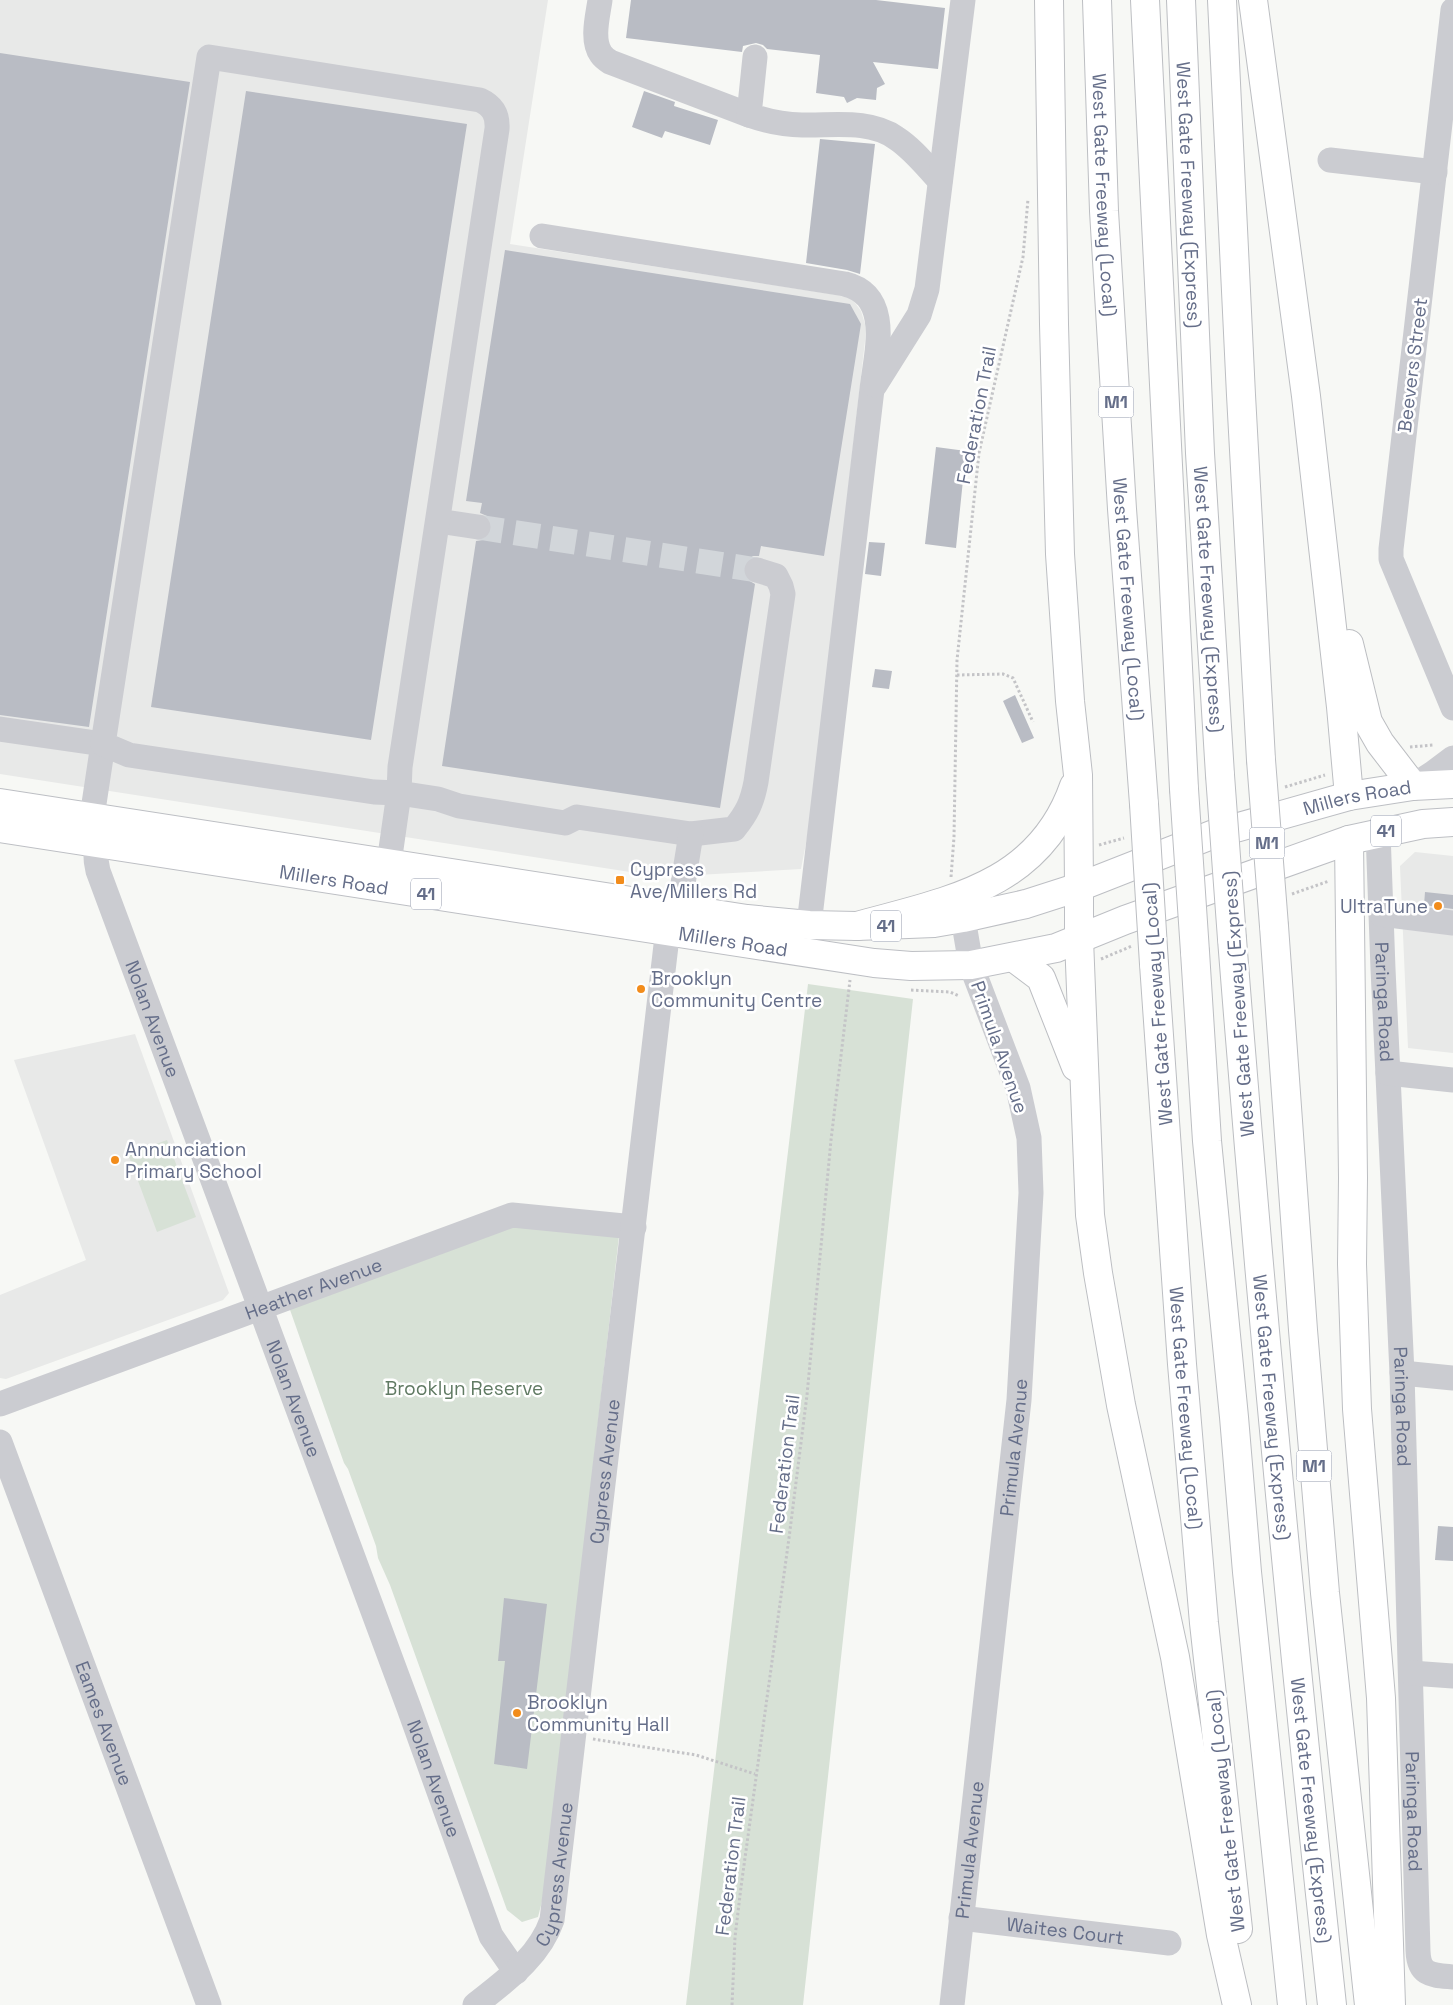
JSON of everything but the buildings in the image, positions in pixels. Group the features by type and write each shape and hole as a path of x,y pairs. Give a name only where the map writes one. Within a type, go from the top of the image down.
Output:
{"main road":[{"path":"1049,0 1060,554 1070,701 1078,775 1079,939 1090,1215 1121,1405 1175,1657 1221,1935 1237,2005"},
{"name":"West Gate Freeway (Local)","path":"1097,0 1104,211 1122,509 1182,1364 1200,1573 1246,2005"},
{"name":"West Gate Freeway (Express)","path":"1146,0 1184,788 1194,952 1208,1141 1247,1572 1292,2005"},
{"name":"West Gate Freeway (Express)","path":"1181,0 1200,453 1232,939 1252,1187 1302,1734 1332,2005"},
{"name":"M1","path":"1222,0 1261,760 1302,1321 1325,1593 1369,2005"},
{"path":"1253,0 1306,396 1341,707 1349,796 1354,1178 1353,1293 1358,1408 1381,1698 1391,2005"},
{"path":"1306,396 1350,652 1368,722 1380,743 1413,786"},
{"path":"963,907 1027,858 1045,839 1066,810 1078,775"},
{"name":"Millers Road","path":"0,803 95,826 672,916 747,919 809,925 857,926 963,907 1026,904 1079,887 1214,834 1349,796 1413,786 1453,784"},
{"name":"Millers Road","path":"0,828 95,826 389,863 672,916 852,959 911,966 971,965 1056,948 1125,920 1349,840 1378,832 1423,824 1453,822"},
{"path":"1013,957 1041,978 1084,1088"}],"street":[{"path":"600,0 596,34 598,47 600,54 610,62 749,115 777,123 853,125 884,132 896,138 917,155 940,181"},
{"path":"872,389 919,315 927,289 963,0"},
{"name":"Beevers Street","path":"1453,10 1391,549 1391,559 1453,708"},
{"name":"Nolan Avenue","path":"438,521 496,139 497,116 488,103 480,100 208,57 104,744 95,826 95,862 259,1309 405,1698 491,1936 516,1972"},
{"path":"749,115 755,57"},
{"path":"1330,160 1435,172"},
{"path":"542,236 854,286 862,290 869,297 877,312 878,332 872,389 809,925"},
{"path":"389,863 400,793 400,767 438,521 478,527"},
{"path":"0,729 104,744 129,755 374,792 400,793 438,799 459,806 565,822 577,817 692,834 734,829 746,814 753,799 783,594 776,576 757,570"},
{"path":"1413,786 1453,758"},
{"name":"Paringa Road","path":"1378,832 1402,1373 1418,1957 1421,1967 1442,1976"},
{"name":"Cypress Avenue","path":"475,2005 516,1972 539,1947 552,1920 672,916 692,834"},
{"name":"Primula Avenue","path":"952,2005 1019,1400 1031,1193 1029,1138 1018,1088 971,965 963,907"},
{"path":"1381,914 1453,923"},
{"path":"1388,1073 1453,1080"},
{"name":"Heather Avenue","path":"0,1404 512,1215 634,1227"},
{"path":"1402,1373 1453,1378"},
{"name":"Eames Avenue","path":"0,1442 209,2005"},
{"path":"1410,1673 1453,1676"},
{"name":"Waites Court","path":"961,1918 1169,1943"}],"path":[{"name":"Federation Trail","path":"954,837 957,675 979,453 1023,257 1028,198"},
{"path":"957,675 1003,674 1013,678 1033,722"},
{"name":"Federation Trail","path":"732,2005 736,1929 806,1405 831,1140 852,959"},
{"path":"574,1736 696,1755 756,1774"}],"shaded area":[{"path":"0,0 548,0 510,244 850,297 861,311 865,324 865,341 811,817 801,869 662,877 0,774"},
{"path":"1415,852 1453,856 1453,1053 1408,1048 1400,866"},
{"name":"Annunciation Primary School","path":"135,1034 229,1293 223,1300 6,1379 0,1378 0,1295 86,1260 14,1060"}],"green space":[{"path":"808,984 913,999 803,2005 686,2005"},
{"path":"167,1140 196,1217 157,1232 128,1154"},
{"name":"Brooklyn Reserve","path":"516,1223 620,1227 546,1886 538,1917 522,1922 507,1910 390,1585 378,1558 376,1546 348,1469 344,1463 289,1307"}],"tunnel":[{"path":"478,527 757,570"}],"place":[{"name":"Cypress Ave/Millers Rd","path":"620,880"},
{"name":"UltraTune","path":"1438,906"},
{"name":"Brooklyn Community Centre","path":"641,989"},
{"name":"Annunciation Primary School","path":"115,1160"},
{"name":"Brooklyn Community Hall","path":"517,1713"}]}
